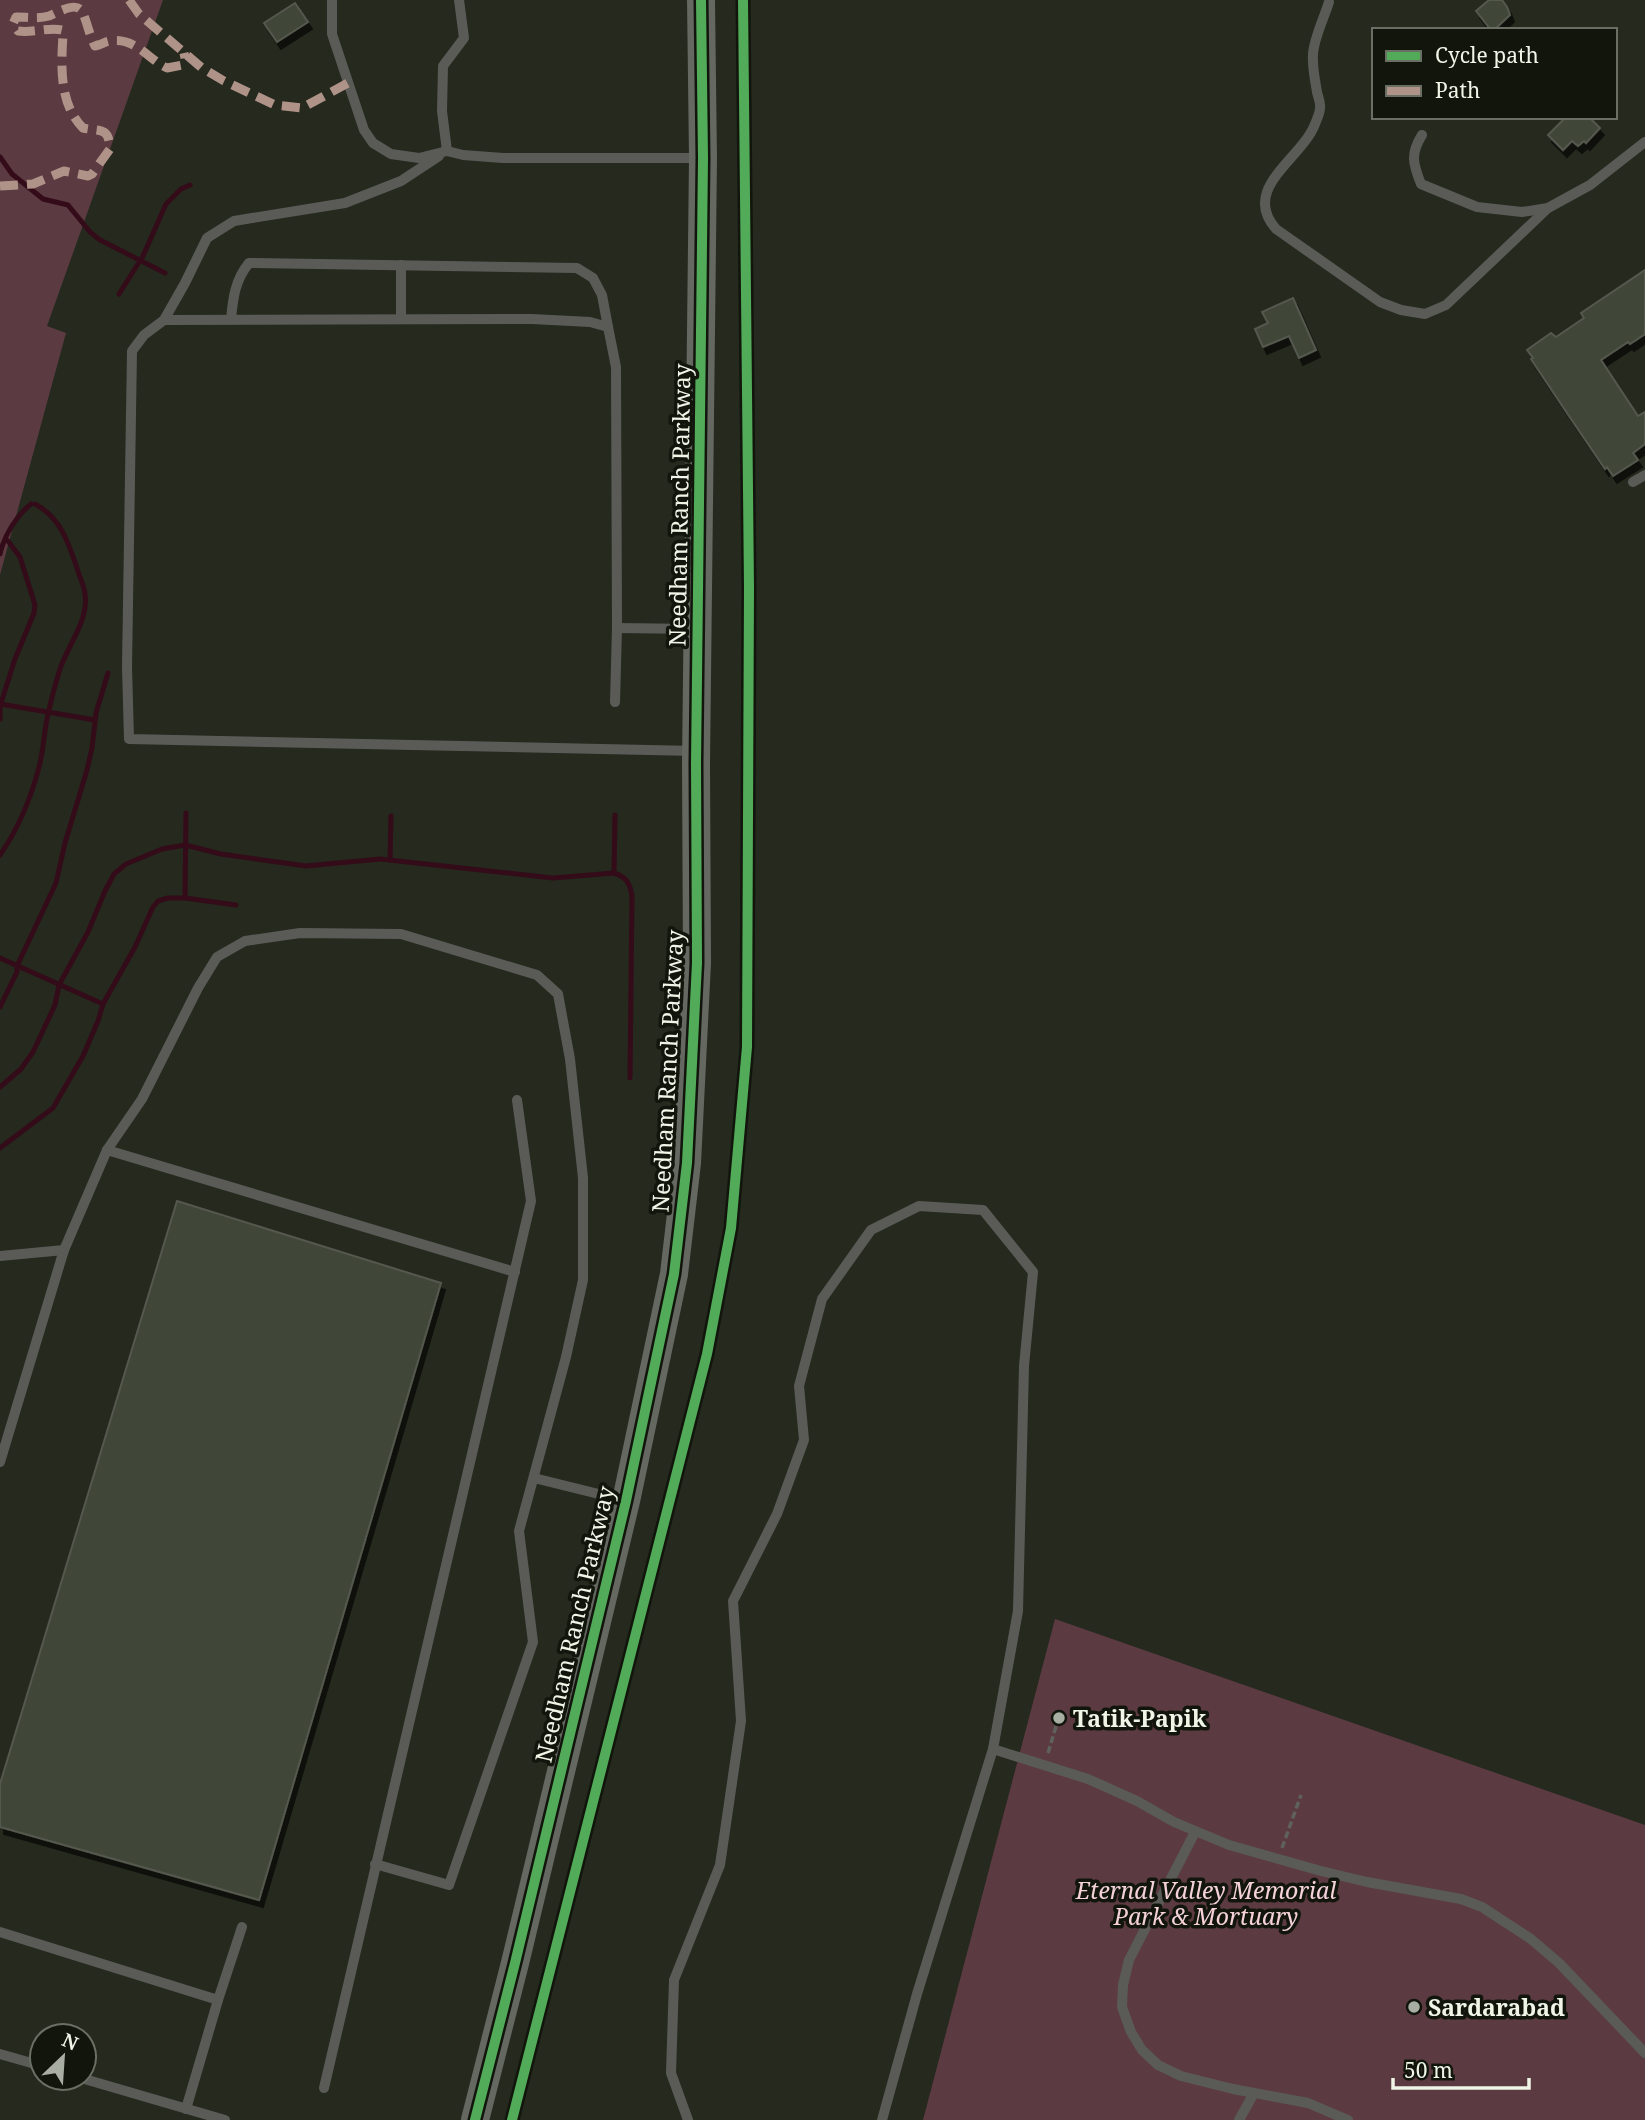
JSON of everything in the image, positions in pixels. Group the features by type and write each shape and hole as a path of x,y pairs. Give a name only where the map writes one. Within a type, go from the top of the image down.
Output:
{"street":[{"name":"Needham Ranch Parkway","path":"475,2120 626,1501 674,1274 687,1163 697,963 703,158 701,0"}],"lane":[{"path":"332,0 331,34 364,130 373,143 391,154 419,158 447,150 463,155 503,158 703,158"},
{"path":"447,150 442,111 443,66 464,38 459,0"},
{"path":"1329,2 1313,52 1320,107 1305,142 1267,189 1265,208 1276,229 1380,302 1401,310 1425,314 1446,305 1548,208 1590,185 1645,142"},
{"path":"1422,135 1415,146 1413,165 1421,184 1477,207 1522,212 1548,208"},
{"path":"447,150 401,181 345,203 234,220 207,238 164,320 144,335 132,352 127,667 129,739 697,751"},
{"path":"231,319 234,289 249,263 577,268 593,278 602,295 615,367 615,702"},
{"path":"401,265 401,319"},
{"path":"164,320 531,319 590,322 608,327"},
{"path":"1633,482 1645,475"},
{"path":"617,628 699,629"},
{"path":"0,1462 64,1250 107,1150 142,1099 216,957 245,941 300,933 401,934 537,975 558,994 570,1059 583,1178 583,1280 566,1357 519,1531 533,1642 449,1885 375,1864"},
{"path":"324,2088 531,1201 517,1100"},
{"path":"107,1150 515,1272"},
{"path":"688,2120 671,2073 674,1980 720,1865 740,1721 733,1601 777,1514 804,1440 799,1386 822,1298 871,1230 919,1206 983,1210 1033,1272 1024,1366 1018,1611 993,1749 917,1994 882,2120"},
{"path":"0,1256 64,1250"},
{"path":"534,1478 626,1501"},
{"path":"993,1749 1088,1779 1195,1832 1229,1845 1367,1882 1461,1899 1482,1908 1531,1939 1559,1963 1645,2053"},
{"path":"1195,1832 1129,1960 1123,1985 1122,2007 1131,2032 1142,2050 1157,2065 1181,2076 1308,2103 1348,2120"},
{"path":"186,2109 242,1927"},
{"path":"0,1932 218,2000"},
{"path":"0,2054 28,2062"},
{"path":"98,2083 225,2120"},
{"path":"1239,2120 1254,2093"}],"path":[{"path":"1044,1765 1058,1723"},
{"path":"1278,1860 1301,1795"}],"green space":[{"path":"0,0 163,0 47,326 66,333 0,575"},
{"name":"Eternal Valley Memorial Park & Mortuary","path":"1055,1619 1645,1825 1645,2120 923,2120"}],"building":[{"path":"1489,0 1502,0 1510,15 1496,28 1489,28 1476,11"},
{"path":"295,3 308,22 277,42 264,23"},
{"path":"1564,119 1591,119 1600,128 1586,143 1584,141 1578,146 1572,141 1563,150 1548,135"},
{"path":"1645,270 1645,334 1601,360 1638,416 1645,412 1645,444 1633,453 1638,460 1613,476 1607,467 1605,469 1527,350 1551,333 1556,337 1584,318 1581,313"},
{"path":"1293,298 1316,350 1299,358 1289,336 1263,347 1255,329 1268,323 1262,312"},
{"path":"177,1201 441,1283 259,1900 0,1827 0,1784"}],"waterway":[{"path":"0,157 12,174 43,199 68,205 100,240 165,273"},
{"path":"119,294 143,256 166,204 181,189 190,185"},
{"path":"0,554 11,527 31,504"},
{"path":"0,855 18,824 32,790 41,760 47,717 56,684 81,623 85,604 83,584 62,532 51,516 35,504"},
{"path":"0,702 35,605 20,557 8,541"},
{"path":"0,1007 56,883 87,770 96,713 108,673"},
{"path":"0,704 95,720"},
{"path":"0,707 0,719"},
{"path":"185,898 186,813"},
{"path":"614,873 615,815"},
{"path":"390,860 391,816"},
{"path":"0,1087 21,1069 33,1052 55,1005 59,985 88,932 114,874 126,864 162,849 185,845 221,854 306,866 380,859 553,878 614,873 622,877 632,896 630,1078"},
{"path":"0,1148 53,1108 83,1056 103,1004 158,901 185,898 236,905"},
{"path":"0,958 103,1004"}],"marked path":[{"path":"129,0 139,14 202,68 275,105 302,108 348,83"},
{"path":"0,186 33,184 64,171 88,176 110,149 106,133 83,128 69,108 63,84 62,30 18,31 13,24 16,17 45,17 74,7 83,12 95,46 109,41 127,42 167,68 183,65 184,53"}],"cycle path":[{"path":"475,2120 626,1501 674,1274 687,1163 697,963 696,764 703,158 701,0"},
{"path":"512,2120 707,1354 731,1228 747,1047 749,588 743,0"}],"place":[{"name":"Tatik-Papik","path":"1059,1718"},
{"name":"Sardarabad","path":"1414,2007"}]}
